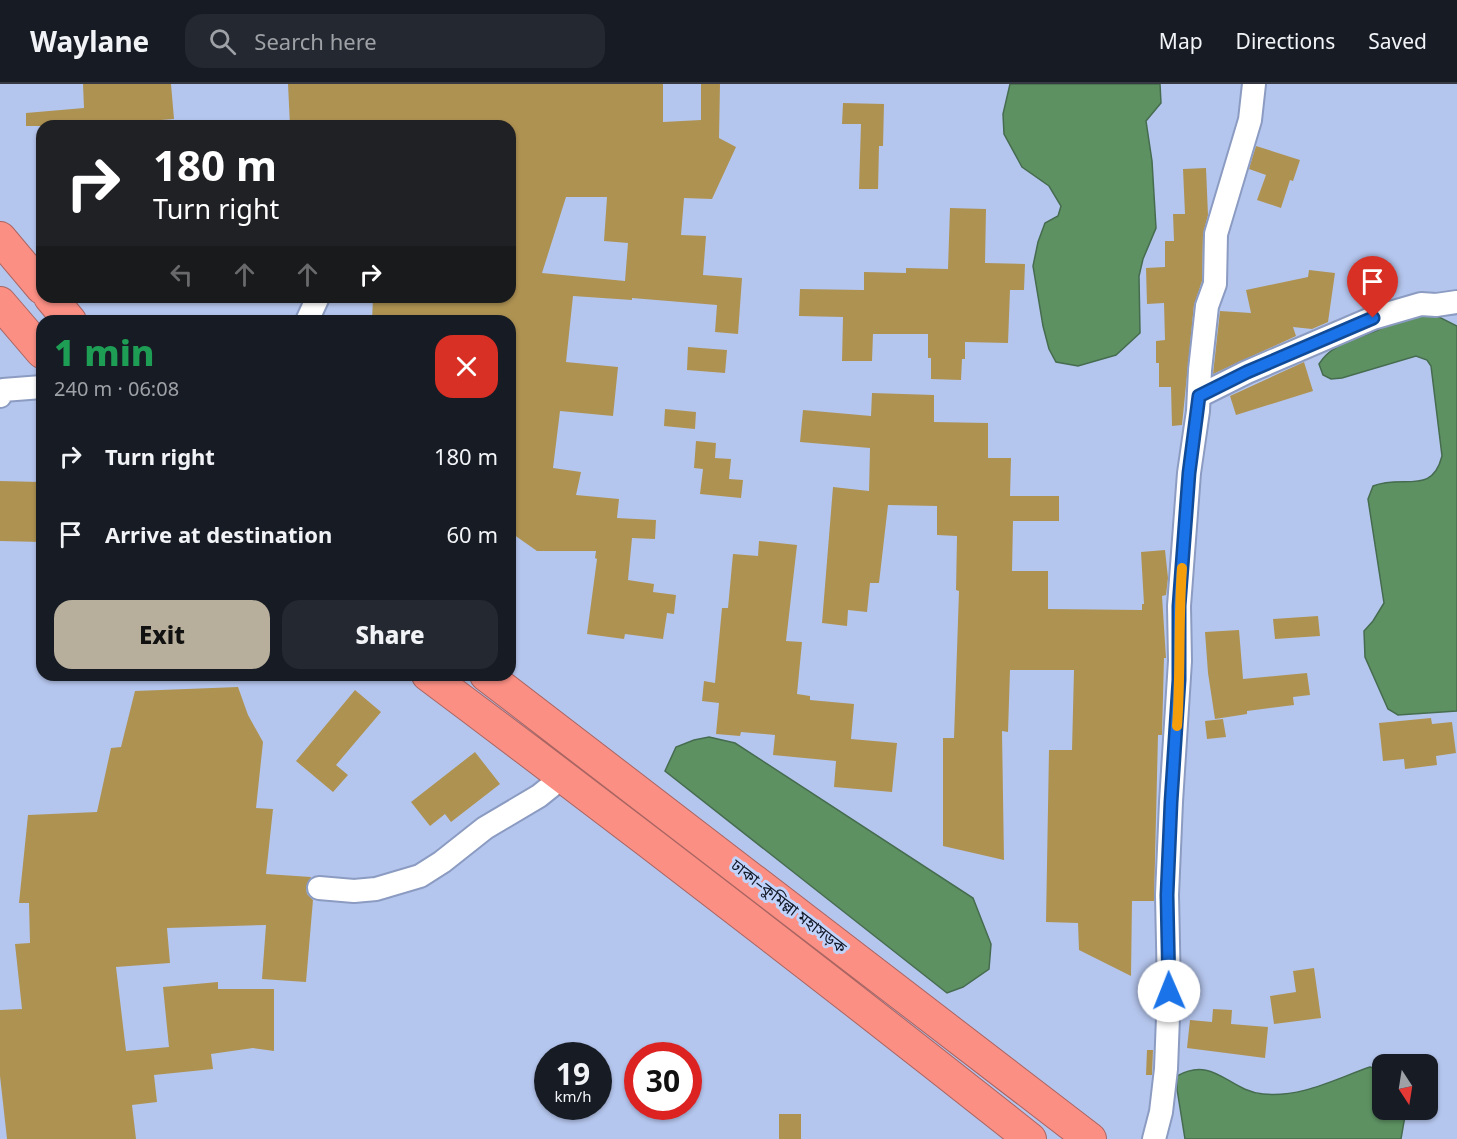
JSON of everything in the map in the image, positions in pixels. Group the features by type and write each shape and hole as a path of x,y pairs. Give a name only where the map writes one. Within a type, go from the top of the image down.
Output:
{"highway":[{"path":"0,238 36,281"},
{"path":"0,303 36,345"},
{"path":"55,303 65,315"},
{"path":"436,681 907,1041 1030,1139"},
{"name":"ঢাকা–কুমিল্লা মহাসড়ক","path":"494,681 1090,1139"}],"street":[{"path":"1155,1139 1166,1069 1169,991 1167,895 1180,662 1179,606 1189,473 1207,306 1215,284 1216,234 1250,120 1254,84"},
{"path":"1199,396 1247,372 1373,318 1421,304 1436,305 1457,302"},
{"path":"0,396 3,390 36,387"},
{"path":"319,888 354,891 376,889 420,876 442,862 485,828 540,796 564,777"}],"shaded area":[{"path":"1010,84 1160,84 1161,103 1146,121 1152,161 1156,228 1143,259 1139,276 1140,333 1116,355 1078,366 1056,362 1049,349 1033,266 1045,223 1058,216 1061,206 1049,186 1022,167 1004,134 1003,114"},
{"path":"1413,312 1435,315 1457,326 1457,711 1398,715 1388,709 1365,657 1364,631 1384,603 1368,499 1373,486 1424,480 1431,476 1437,468 1442,456 1431,366 1427,360 1416,356 1342,378 1331,379 1323,375 1319,364 1338,346"},
{"path":"709,737 735,743 973,898 991,944 989,969 963,987 947,993 665,771 676,747"},
{"path":"1372,1068 1372,1120 1404,1120 1401,1139 1185,1139 1177,1076 1190,1071 1212,1072 1251,1092 1263,1094 1291,1093"}],"building":[{"path":"83,84 171,84 174,119 36,120 36,126 26,126 26,113 84,108"},
{"path":"288,84 663,84 663,122 701,120 701,84 720,84 719,138 736,147 712,199 684,198 681,235 706,236 703,275 742,278 738,334 715,332 717,305 573,296 566,362 618,367 613,416 560,411 553,468 581,472 576,495 619,499 617,518 656,520 655,539 632,538 628,580 654,584 653,592 676,595 674,614 667,613 663,639 625,634 624,639 587,634 597,559 595,558 596,551 537,551 516,536 516,315 372,315 373,303 516,303 516,120 290,120","holes":["566,197 607,197 604,241 628,243 625,281 542,273"]},
{"path":"843,103 884,104 883,146 879,146 878,189 859,189 861,124 842,124"},
{"path":"1256,146 1300,160 1293,181 1290,180 1281,208 1257,200 1266,175 1249,169"},
{"path":"1206,168 1208,215 1203,234 1202,281 1194,305 1182,425 1172,426 1171,387 1159,387 1159,363 1156,363 1156,341 1165,340 1164,303 1147,304 1146,268 1165,267 1165,241 1174,241 1173,214 1185,214 1183,169"},
{"path":"950,208 986,209 985,263 1025,264 1024,290 1010,290 1008,343 965,342 961,380 931,379 928,334 873,334 872,361 842,361 843,317 799,316 800,289 864,290 864,272 906,273 906,268 948,269"},
{"path":"1309,270 1335,273 1328,322 1312,329 1293,327 1296,336 1213,374 1220,311 1251,313 1246,290 1308,277"},
{"path":"688,347 727,350 725,373 687,370"},
{"path":"1304,362 1313,391 1236,415 1230,396"},
{"path":"872,393 934,395 934,422 988,423 988,458 1011,458 1010,496 1059,496 1059,521 1013,521 1012,571 1048,571 1048,609 1142,610 1142,604 1144,604 1141,552 1165,550 1168,578 1166,595 1162,596 1166,658 1164,658 1162,735 1158,735 1154,901 1132,901 1131,976 1079,950 1078,923 1046,922 1049,750 1072,750 1074,670 1010,670 1008,732 1002,731 1004,860 943,846 943,738 954,738 959,591 956,590 957,536 937,535 937,506 888,505 879,583 870,583 867,612 848,610 847,626 822,623 833,487 869,491 870,448 800,442 803,410 871,416"},
{"path":"665,409 696,412 695,429 664,426"},
{"path":"696,441 716,443 715,458 731,459 729,479 743,480 741,498 700,494 703,469 694,468"},
{"path":"0,481 36,482 36,542 0,541"},
{"path":"759,541 797,545 786,641 802,642 797,694 810,696 810,700 854,704 851,739 897,743 892,792 834,787 836,761 773,755 775,735 741,732 740,736 716,734 719,703 702,701 704,681 715,683 722,608 728,608 733,554 758,556"},
{"path":"1318,616 1320,636 1275,639 1273,619"},
{"path":"1239,630 1243,679 1307,673 1310,695 1293,697 1294,705 1247,711 1247,714 1215,719 1205,632"},
{"path":"238,687 248,715 263,742 256,808 273,809 266,874 311,877 306,887 307,894 313,900 306,982 262,979 266,925 167,928 170,963 116,967 126,1051 169,1047 163,987 218,982 218,989 274,989 274,1051 253,1048 211,1054 213,1069 154,1075 157,1102 132,1105 136,1139 7,1139 0,1076 0,1010 22,1009 15,944 30,943 29,903 19,903 28,815 97,812 111,748 121,747 135,691"},
{"path":"355,690 381,712 336,765 348,775 333,792 296,761"},
{"path":"1431,718 1432,724 1452,722 1456,753 1436,756 1437,765 1405,769 1404,759 1383,761 1379,723"},
{"path":"1223,719 1226,737 1207,739 1205,721"},
{"path":"475,752 500,784 451,822 445,814 430,826 411,802"},
{"path":"1314,968 1321,1018 1274,1024 1270,996 1296,992 1293,971"},
{"path":"1213,1009 1232,1010 1231,1024 1268,1027 1265,1058 1187,1048 1190,1020 1212,1022"},
{"path":"1147,1050 1153,1050 1152,1075 1146,1075"},
{"path":"779,1114 801,1114 801,1139 779,1139"}],"slow traffic":[{"path":"1177,726 1182,568"}],"route":[{"path":"1169,991 1167,895 1178,717 1179,606 1189,473 1199,396 1247,372 1373,318"}]}
